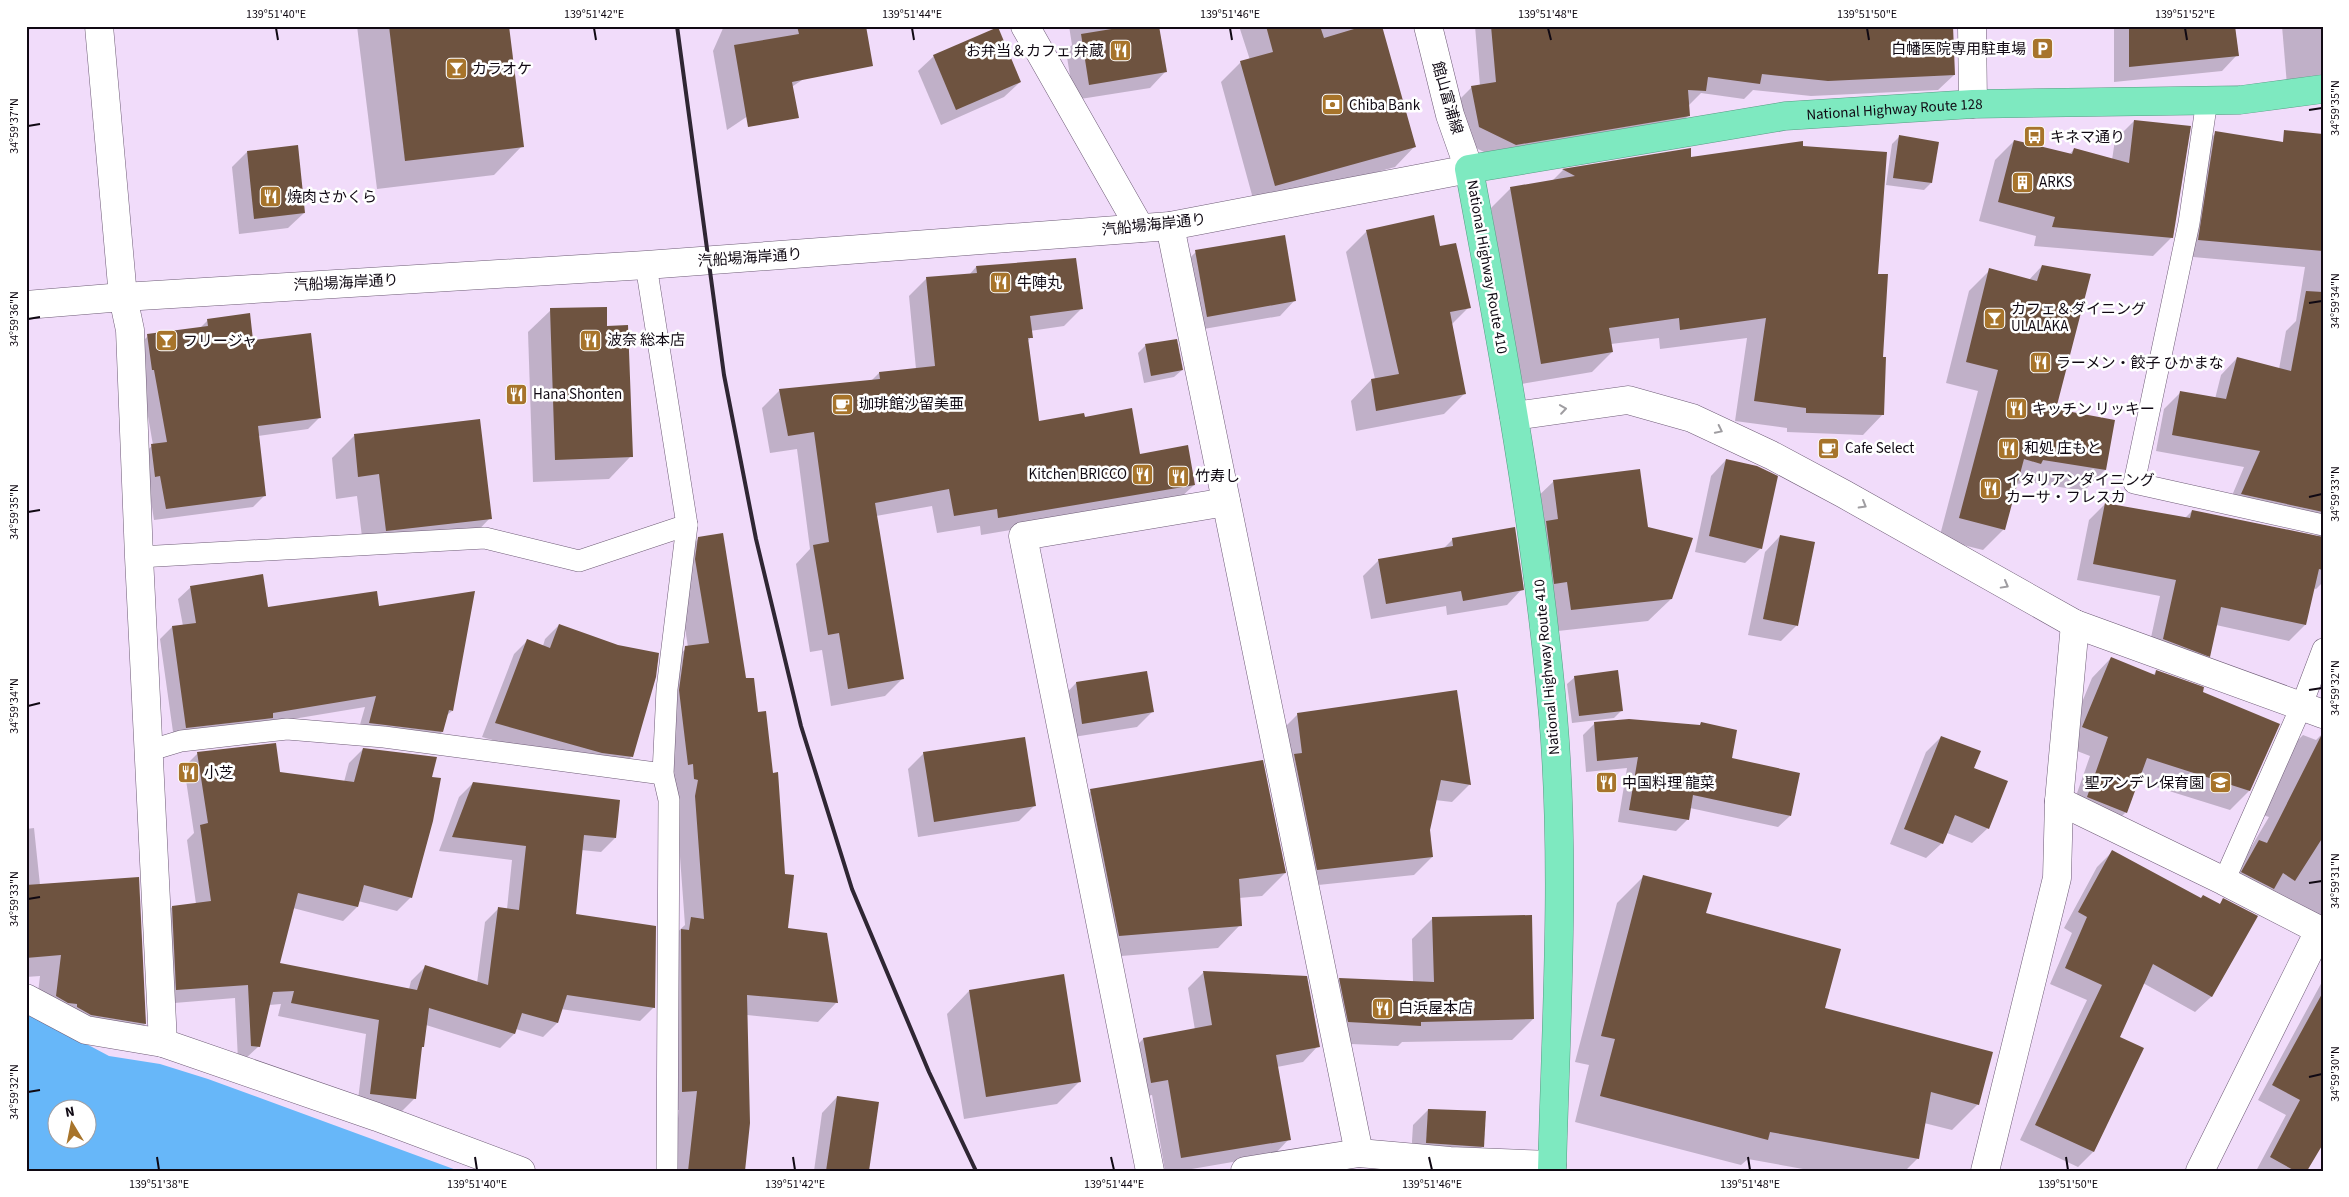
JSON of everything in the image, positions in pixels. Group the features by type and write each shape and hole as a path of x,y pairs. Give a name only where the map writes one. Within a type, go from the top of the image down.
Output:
{"highway":[{"name":"National Highway Route 128","path":"1469,169 1785,116 1973,104 2240,100 2323,89"},
{"name":"National Highway Route 410","path":"1469,169 1514,416 1538,569 1553,716 1560,835 1552,1168"}],"street":[{"path":"99,26 123,297 130,330 163,1044"},
{"path":"1025,26 1140,228"},
{"name":"館山富浦線","path":"1428,26 1450,115 1469,169"},
{"path":"1972,26 1973,104"},
{"name":"汽船場海岸通り","path":"26,305 123,297 646,265 1170,226 1469,169"},
{"path":"1170,226 1359,1153"},
{"path":"1514,416 1628,400 1692,418 1771,455 1844,494 2075,624 2312,711"},
{"path":"1150,1171 1024,536 1226,502"},
{"path":"1985,1171 2057,878 2059,801 2075,624"},
{"path":"2059,801 2224,881 2321,931 2200,1171"},
{"path":"26,998 86,1030 163,1044 377,1117 521,1171"},
{"path":"1245,1171 1359,1153 1552,1168"}],"lane":[{"path":"2207,100 2188,223 2134,483 2323,525"},
{"path":"646,265 686,525 667,690 663,774 668,800 667,1171"},
{"path":"139,557 485,538 579,561 686,525"},
{"path":"2224,881 2312,711 2323,649"},
{"path":"148,751 181,741 287,729 384,737 663,774"}],"water":[{"path":"26,1012 109,1056 160,1064 208,1079 459,1171 26,1171"}],"building":[{"path":"389,26 509,26 524,147 405,161"},
{"path":"797,26 866,26 873,66 792,82 799,118 748,127 734,45 799,34"},
{"path":"1130,26 1159,26 1167,72 1089,85 1081,34"},
{"path":"1266,26 1320,26 1324,38 1364,26 1382,26 1416,147 1275,186 1240,61 1273,52"},
{"path":"1491,26 1953,26 1955,75 1828,81 1762,74 1760,84 1708,77 1706,91 1688,90 1690,116 1516,145 1479,127 1471,86 1496,82"},
{"path":"2129,26 2235,26 2239,56 2129,67"},
{"path":"998,27 1021,82 956,110 933,55"},
{"path":"2134,120 2191,126 2173,238 2052,227 2055,217 1998,202 2014,140 2072,154 2074,148 2129,163"},
{"path":"2284,130 2323,134 2323,251 2198,240 2215,131 2283,142"},
{"path":"1899,135 1939,142 1932,183 1893,178"},
{"path":"1803,141 1803,146 1887,152 1878,274 1888,274 1883,357 1886,357 1884,415 1806,413 1806,408 1754,401 1766,318 1680,330 1679,318 1609,328 1613,352 1541,364 1510,187 1575,176 1562,169 1691,148 1691,157"},
{"path":"298,145 305,213 254,219 247,151"},
{"path":"1434,215 1440,246 1456,243 1471,308 1450,312 1466,394 1376,411 1371,379 1399,374 1366,230"},
{"path":"1285,235 1296,301 1207,317 1195,250"},
{"path":"1076,258 1083,309 1030,316 1033,338 1028,338 1039,421 1084,413 1085,417 1132,408 1140,454 1188,445 1195,485 998,518 997,509 954,516 949,489 875,503 904,679 848,689 839,633 828,635 813,545 829,542 814,432 788,436 779,389 880,379 879,372 935,366 926,277 977,273 976,266"},
{"path":"2042,265 2091,274 2056,409 2115,420 2106,470 2043,460 2041,464 2024,459 2005,530 1959,518 1998,370 1966,362 1989,268 2037,281"},
{"path":"2306,291 2323,292 2323,512 2241,494 2260,451 2172,435 2180,391 2226,399 2237,357 2291,371"},
{"path":"607,307 607,326 628,325 633,457 555,460 550,308"},
{"path":"250,313 253,340 311,333 321,418 258,426 266,496 166,509 160,476 155,477 151,444 167,442 154,370 152,370 147,334 208,326 207,319"},
{"path":"1177,339 1183,370 1151,376 1145,344"},
{"path":"480,419 492,519 386,531 379,474 358,477 354,434"},
{"path":"1726,459 1757,466 1778,476 1762,549 1709,536"},
{"path":"1640,469 1648,527 1693,538 1672,599 1571,610 1567,582 1554,584 1546,521 1558,519 1553,480"},
{"path":"2105,503 2190,518 2192,510 2323,537 2323,570 2319,569 2306,625 2221,607 2210,657 2163,639 2176,580 2093,564"},
{"path":"1515,527 1524,590 1463,601 1461,591 1386,604 1378,559 1453,546 1452,538"},
{"path":"723,533 746,678 754,678 758,712 766,711 773,773 778,772 785,874 794,875 788,928 827,933 838,1003 747,995 750,1123 745,1171 688,1171 697,1091 682,1092 681,929 689,930 691,917 704,919 695,796 698,780 694,779 693,764 688,765 679,690 685,646 709,643 695,559 698,537"},
{"path":"1780,535 1815,542 1798,626 1763,619"},
{"path":"263,574 268,607 377,591 379,606 475,591 453,711 449,710 443,732 369,723 376,696 273,713 273,718 186,728 172,626 196,623 190,586"},
{"path":"559,624 618,645 659,653 656,677 633,757 602,753 495,723 527,639 550,648"},
{"path":"2111,657 2155,675 2156,670 2204,687 2203,692 2280,724 2250,791 2147,758 2127,813 2087,797 2108,737 2082,727"},
{"path":"1618,670 1623,711 1579,716 1574,676"},
{"path":"1147,671 1154,712 1082,724 1076,682"},
{"path":"1457,690 1471,785 1441,780 1430,830 1433,857 1317,870 1294,754 1302,753 1297,713"},
{"path":"1629,719 1700,725 1701,722 1737,730 1732,758 1800,773 1791,816 1693,795 1689,820 1629,810 1638,757 1597,761 1594,722"},
{"path":"2323,732 2323,837 2295,881 2283,873 2274,889 2241,872 2259,840 2267,843"},
{"path":"1941,736 1981,751 1974,768 2008,781 1989,829 1955,815 1943,844 1904,829"},
{"path":"1025,737 1036,806 934,822 923,752"},
{"path":"276,743 280,772 354,782 363,748 437,757 432,777 441,778 433,821 412,898 364,885 358,907 298,893 280,963 417,990 425,965 488,985 498,907 519,910 526,846 452,837 473,782 620,800 616,838 584,835 576,914 656,926 655,1008 567,995 558,1023 522,1013 515,1034 429,1008 416,1099 370,1094 379,1020 291,1003 294,991 273,992 260,1047 251,1046 248,985 176,990 172,906 211,901 200,825 208,823 197,752"},
{"path":"1263,760 1286,873 1239,879 1242,926 1119,936 1090,789"},
{"path":"2112,850 2201,898 2203,895 2220,904 2223,898 2258,916 2212,997 2153,964 2120,1037 2144,1048 2094,1152 2035,1125 2102,985 2065,968 2087,917 2078,912"},
{"path":"1643,875 1712,893 1706,913 1841,949 1825,1008 1993,1052 1979,1105 1931,1092 1919,1159 1770,1132 1768,1140 1600,1096 1615,1039 1601,1036"},
{"path":"139,877 146,1024 91,1015 77,1007 77,1004 68,1003 56,996 61,955 26,958 26,885"},
{"path":"1532,915 1534,1019 1421,1022 1421,1026 1348,1022 1339,978 1434,982 1432,917"},
{"path":"1203,971 1307,976 1320,1047 1276,1055 1291,1140 1181,1158 1168,1080 1151,1083 1143,1038 1212,1025"},
{"path":"1064,974 1081,1082 986,1097 969,990"},
{"path":"2323,992 2323,1144 2307,1171 2295,1171 2270,1157 2300,1100 2272,1085"},
{"path":"837,1096 879,1102 869,1171 826,1171"},
{"path":"1428,1109 1486,1111 1484,1147 1426,1143"}],"railway":[{"path":"677,26 724,375 756,539 801,726 852,889 929,1072 976,1171"}],"place":[{"name":"白幡医院専用駐車場","path":"2042,49"},
{"name":"お弁当＆カフェ 弁蔵","path":"1120,51"},
{"name":"カラオケ","path":"456,69"},
{"name":"Chiba Bank","path":"1333,105"},
{"name":"キネマ通り","path":"2034,137"},
{"name":"ARKS","path":"2023,182"},
{"name":"焼肉さかくら","path":"271,197"},
{"name":"牛陣丸","path":"1001,283"},
{"name":"カフェ＆ダイニング ULALAKA","path":"1995,318"},
{"name":"波奈 総本店","path":"591,340"},
{"name":"フリージャ","path":"167,341"},
{"name":"ラーメン・餃子 ひかまな","path":"2040,363"},
{"name":"Hana Shonten","path":"517,394"},
{"name":"珈琲館沙留美亜","path":"843,404"},
{"name":"キッチン リッキー","path":"2016,409"},
{"name":"Cafe Select","path":"1829,448"},
{"name":"和処 庄もと","path":"2008,448"},
{"name":"Kitchen BRICCO","path":"1143,474"},
{"name":"竹寿し","path":"1179,476"},
{"name":"イタリアンダイニング カーサ・フレスカ","path":"1990,489"},
{"name":"小芝","path":"188,773"},
{"name":"中国料理 龍菜","path":"1606,783"},
{"name":"聖アンデレ保育園","path":"2220,783"},
{"name":"白浜屋本店","path":"1382,1008"}]}
